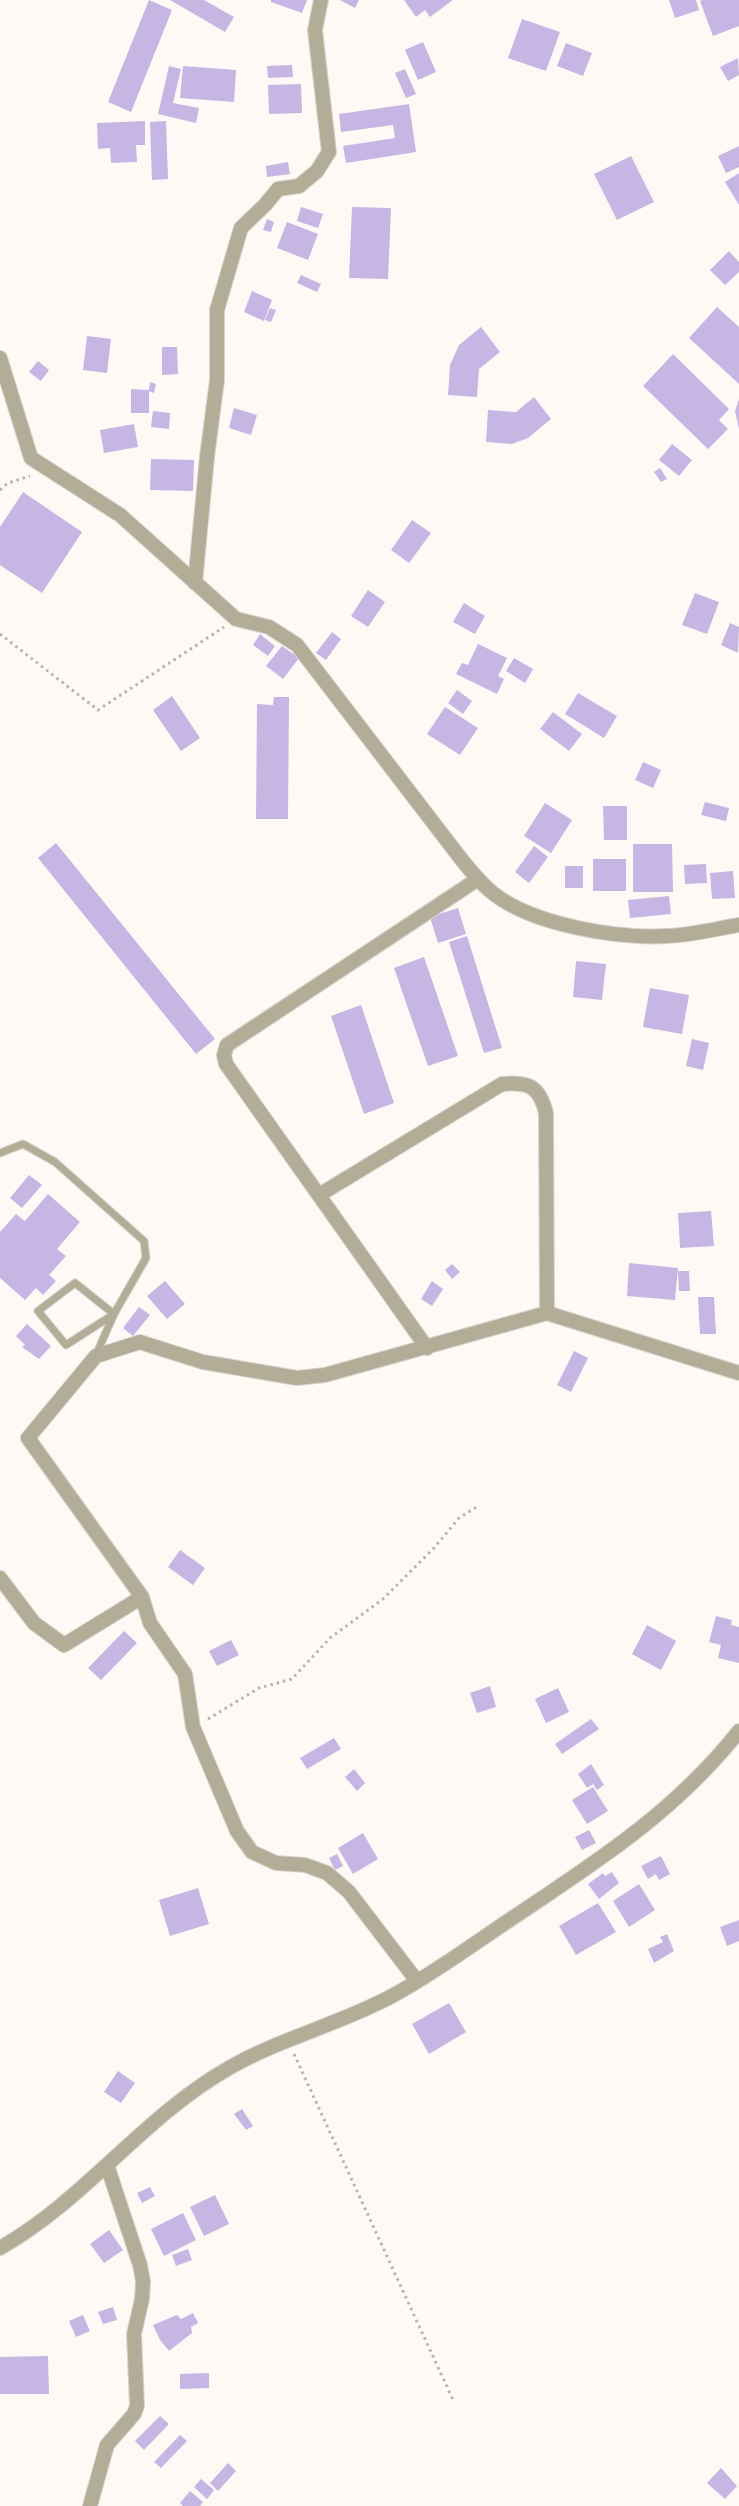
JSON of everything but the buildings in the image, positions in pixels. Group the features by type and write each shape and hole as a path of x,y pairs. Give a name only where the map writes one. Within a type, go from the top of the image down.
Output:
{"street":[{"path":"195,583 207,457 217,380 218,310 242,228 278,189 299,186 317,171 329,152 315,30 321,0"},
{"path":"0,358 31,458 120,515 236,619 269,627 297,645 478,879 495,895 514,907 548,920 614,935 669,936 739,925"},
{"path":"427,1348 226,1064 224,1055 227,1045 478,879"},
{"path":"319,1195 502,1084 522,1083 536,1089 546,1113 547,1312"},
{"path":"417,1980 349,1892 327,1873 304,1865 276,1863 252,1852 237,1831 194,1726 185,1674 150,1623 142,1596 28,1438 96,1356 140,1342 204,1362 297,1378 326,1375 427,1348 487,1328 547,1312 739,1373"},
{"path":"0,1578 34,1622 64,1645 142,1596"},
{"path":"0,2248 49,2214 107,2165 173,2104 229,2067 391,1996 607,1854 647,1824 686,1790 739,1731"},
{"path":"90,2506 107,2445 134,2414 138,2396 134,2334 142,2299 143,2281 140,2265 107,2165"}],"lane":[{"path":"0,1153 23,1144 55,1162 144,1241 146,1258 114,1314 96,1356"},
{"path":"75,1283 114,1314 66,1345 38,1311 75,1283"}],"path":[{"path":"0,490 8,483 50,470"},
{"path":"0,634 98,710 236,619"},
{"path":"194,1726 225,1710 259,1688 292,1679 330,1638 383,1599 434,1548 459,1518 478,1506"},
{"path":"287,2040 454,2402"}]}
